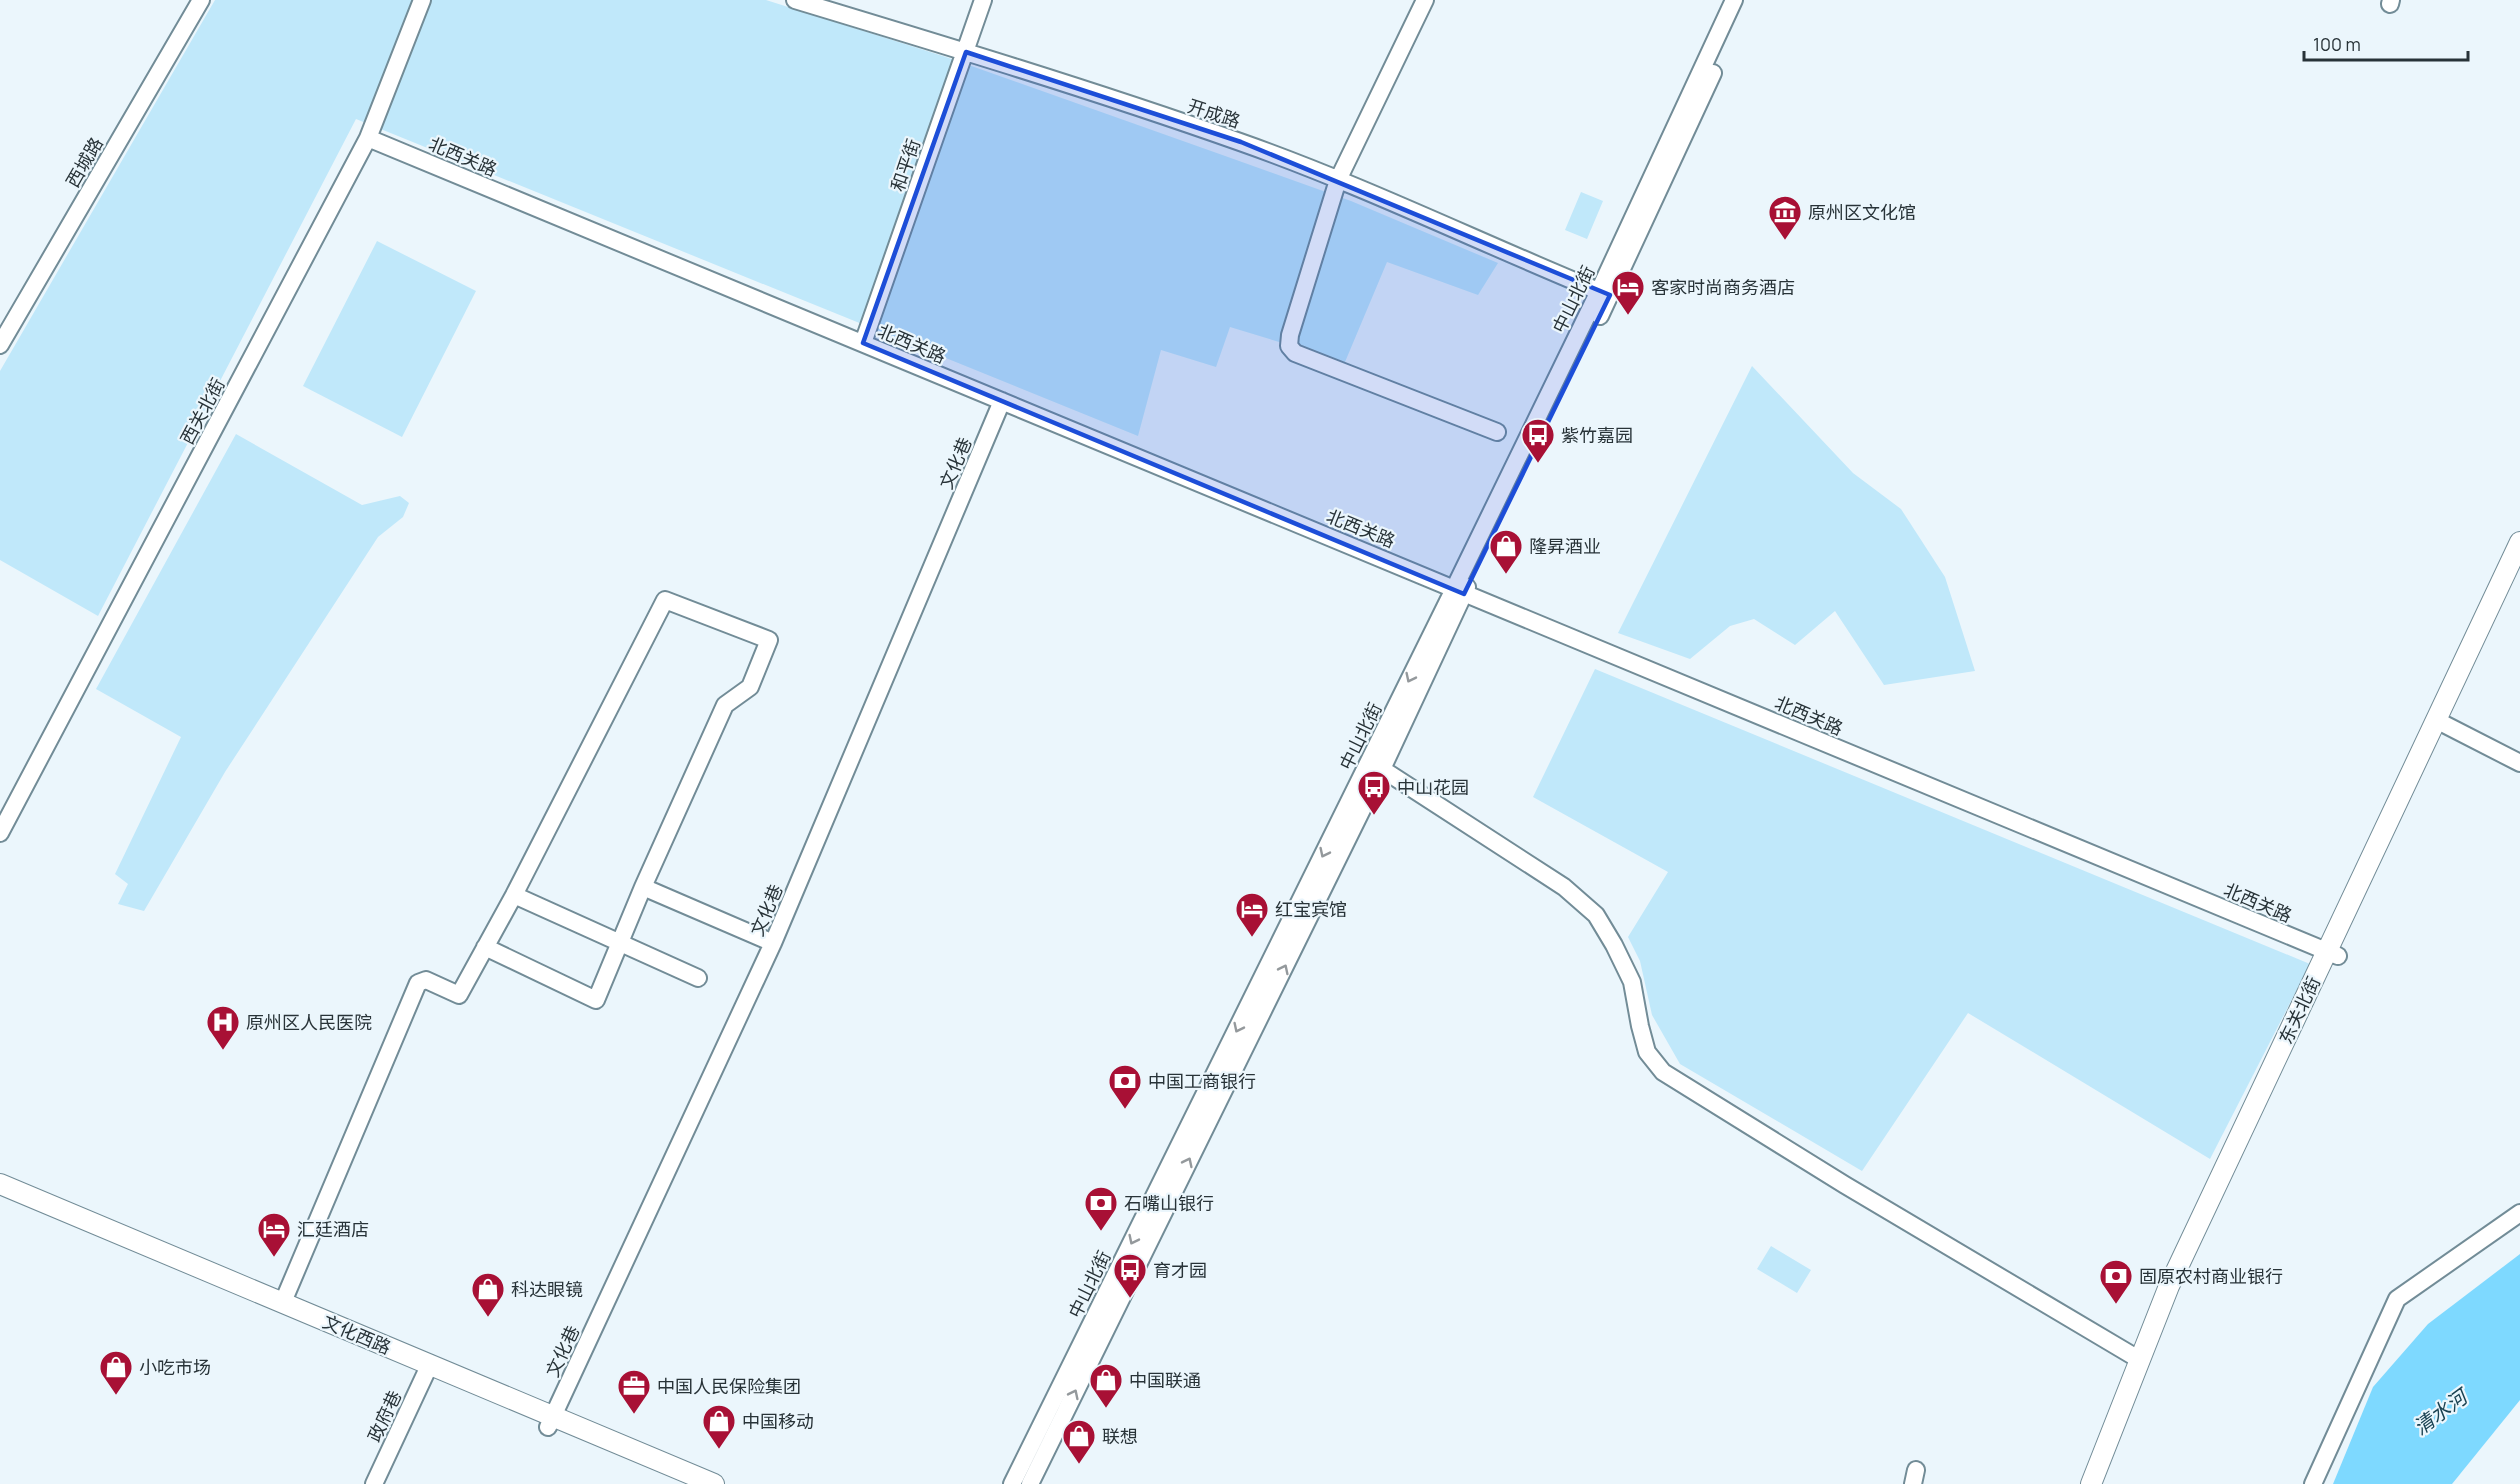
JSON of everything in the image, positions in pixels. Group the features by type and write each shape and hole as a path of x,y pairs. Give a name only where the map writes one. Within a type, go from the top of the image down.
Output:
{"main road":[{"name":"东关北街","path":"2091,1484 2169,1286 2332,954 2441,723 2520,542"},
{"name":"东关北街","path":"2441,723 2520,570"},
{"name":"东关北街","path":"2104,1484 2180,1291 2332,954"},
{"name":"文化西路","path":"0,1184 283,1302 427,1369"},
{"name":"文化西路","path":"0,1196 550,1421 714,1484"},
{"name":"文化西路","path":"550,1421 684,1484"}],"street":[{"name":"西城路","path":"0,345 201,0"},
{"name":"西关北街","path":"0,833 368,138 422,0"},
{"name":"开成路","path":"795,0 966,52 1241,142 1338,180 1604,293"},
{"name":"和平街","path":"862,343 983,0"},
{"path":"1425,0 1338,180 1290,335 1289,346 1295,353 1497,432"},
{"name":"中山北街","path":"1604,293 1734,0"},
{"name":"中山北街","path":"1012,1484 1459,591 1746,0"},
{"name":"北西关路","path":"368,138 2332,954"},
{"name":"文化巷","path":"550,1421 773,943 1002,401"},
{"name":"中山北街","path":"1030,1484 1382,769 1459,591"},
{"path":"283,1302 418,983 426,980 459,994 485,947 514,895 665,600 769,640 750,687 725,705 643,887 596,1000 485,947"},
{"path":"2441,723 2520,763"},
{"path":"1382,769 1564,887 1596,915 1632,982 1647,1052 1663,1072 1855,1191 2140,1360"},
{"path":"643,887 773,943"},
{"path":"514,895 698,978"},
{"path":"2313,1484 2397,1299 2520,1213"},
{"name":"政府巷","path":"374,1484 427,1369"}],"highlighted area":[{"path":"966,52 1241,142 1610,295 1464,594 863,343"}],"shaded area":[{"path":"215,0 766,0 946,57 1351,201 1498,263 1478,295 1387,262 1345,362 1230,327 1216,367 1161,350 1138,436 356,119 98,616 0,560 0,371"},
{"path":"1581,192 1603,201 1587,239 1565,230"},
{"path":"377,241 476,291 402,437 303,386"},
{"path":"1752,366 1853,473 1901,509 1945,577 1975,671 1884,685 1835,611 1795,645 1754,619 1730,626 1690,659 1618,633"},
{"path":"236,434 362,505 400,496 409,503 403,517 378,537 225,772 144,911 118,904 128,884 115,874 181,737 96,689"},
{"path":"1595,669 2310,964 2210,1159 1968,1013 1862,1171 1680,1064 1652,1015 1640,961 1628,937 1668,872 1533,797"},
{"path":"1771,1246 1811,1270 1797,1293 1757,1269"}],"water":[{"name":"清水河","path":"2520,1254 2520,1400 2452,1484 2333,1484 2373,1387 2428,1324"}],"place":[{"name":"原州区文化馆","path":"1785,241"},
{"name":"客家时尚商务酒店","path":"1628,316"},
{"name":"紫竹嘉园","path":"1538,464"},
{"name":"隆昇酒业","path":"1506,575"},
{"name":"中山花园","path":"1374,816"},
{"name":"红宝宾馆","path":"1252,938"},
{"name":"原州区人民医院","path":"223,1051"},
{"name":"中国工商银行","path":"1125,1110"},
{"name":"石嘴山银行","path":"1101,1232"},
{"name":"汇廷酒店","path":"274,1258"},
{"name":"育才园","path":"1130,1299"},
{"name":"固原农村商业银行","path":"2116,1305"},
{"name":"科达眼镜","path":"488,1318"},
{"name":"小吃市场","path":"116,1396"},
{"name":"中国联通","path":"1106,1409"},
{"name":"中国人民保险集团","path":"634,1415"},
{"name":"中国移动","path":"719,1450"},
{"name":"联想","path":"1079,1465"}]}
